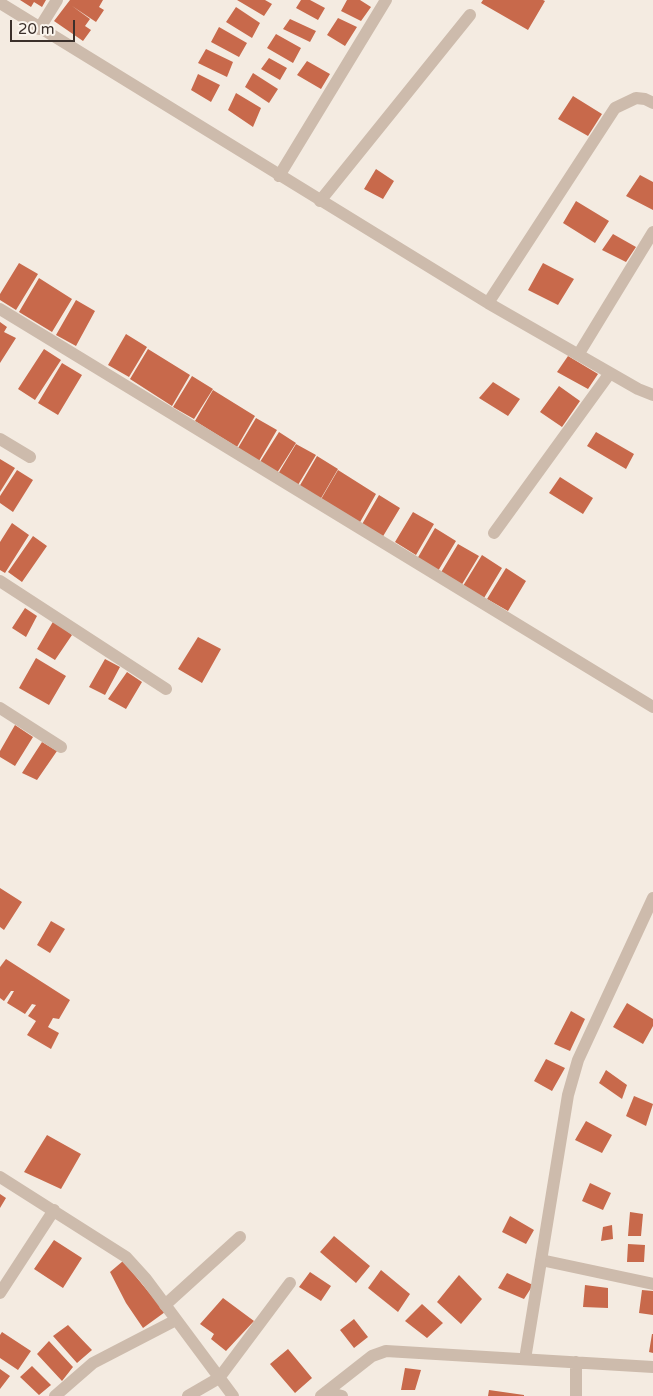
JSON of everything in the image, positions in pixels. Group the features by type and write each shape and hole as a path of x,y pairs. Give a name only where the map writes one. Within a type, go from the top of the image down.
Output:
{"street":[{"path":"39,29 56,0"},
{"path":"279,176 386,0"},
{"path":"0,3 39,29 488,303 610,373 653,395"},
{"path":"320,201 470,15"},
{"path":"488,303 615,108 636,98 645,98 653,103"},
{"path":"578,354 653,232"},
{"path":"0,309 653,707"},
{"path":"494,533 610,373"},
{"path":"0,439 30,457"},
{"path":"0,580 166,689"},
{"path":"0,708 61,747"},
{"path":"525,1359 568,1095 578,1060 653,898"},
{"path":"0,1178 54,1210 126,1257 165,1305 233,1396"},
{"path":"0,1293 54,1210"},
{"path":"165,1305 240,1237"},
{"path":"541,1260 653,1284"},
{"path":"188,1396 219,1378 290,1283"},
{"path":"56,1396 93,1363 176,1320"},
{"path":"323,1394 372,1356 386,1351 653,1367"},
{"path":"576,1362 576,1396"},
{"path":"323,1394 342,1396"}],"building":[{"path":"20,0 46,0 42,7 34,2 31,7"},
{"path":"70,0 103,0 99,7 104,10 96,22 72,6 90,19 85,26 91,30 83,41 54,21"},
{"path":"237,0 265,0 272,4 264,16"},
{"path":"301,0 310,0 325,8 318,20 296,8"},
{"path":"347,0 360,0 371,7 361,21 341,11"},
{"path":"483,0 545,1 528,30 481,3"},
{"path":"236,7 260,23 252,38 226,22"},
{"path":"338,18 357,27 345,46 327,35"},
{"path":"290,19 316,31 310,42 283,29"},
{"path":"219,27 247,43 239,57 211,42"},
{"path":"276,34 301,48 293,63 267,48"},
{"path":"206,49 233,62 227,77 198,63"},
{"path":"269,58 287,68 280,80 261,69"},
{"path":"307,61 330,74 321,89 297,75"},
{"path":"253,73 278,89 269,103 245,87"},
{"path":"198,74 220,85 211,102 191,90"},
{"path":"236,93 261,108 253,127 228,110"},
{"path":"573,96 602,114 588,136 558,119"},
{"path":"376,169 394,181 383,199 364,189"},
{"path":"640,175 653,182 653,210 626,196"},
{"path":"576,201 609,221 595,243 563,223"},
{"path":"613,234 636,247 626,262 602,250"},
{"path":"19,263 38,274 16,310 0,300 0,294"},
{"path":"543,263 574,279 558,305 528,290"},
{"path":"39,278 72,299 52,332 19,312"},
{"path":"76,300 95,311 76,346 56,335"},
{"path":"0,322 7,327 4,332 16,338 0,363"},
{"path":"126,334 147,347 129,377 108,365"},
{"path":"44,349 61,360 35,400 18,389"},
{"path":"148,349 190,375 172,406 130,379"},
{"path":"568,356 598,374 588,389 557,372"},
{"path":"62,363 82,375 58,415 38,403"},
{"path":"192,376 213,389 194,419 173,407"},
{"path":"493,382 520,399 508,416 479,398"},
{"path":"559,386 580,401 562,427 540,412"},
{"path":"213,390 255,416 237,447 195,421"},
{"path":"256,418 277,430 259,461 238,448"},
{"path":"279,432 296,443 277,473 260,462"},
{"path":"596,432 634,454 626,469 587,446"},
{"path":"296,444 316,455 298,485 278,474"},
{"path":"317,456 338,469 320,500 299,487"},
{"path":"0,459 15,468 0,492"},
{"path":"17,470 33,480 13,512 0,503 0,496"},
{"path":"338,470 376,494 359,524 320,501"},
{"path":"560,477 593,498 583,514 549,493"},
{"path":"379,495 400,508 382,538 361,526"},
{"path":"413,512 434,524 416,555 395,542"},
{"path":"12,523 29,535 5,573 0,570 0,542"},
{"path":"435,528 456,541 438,571 417,559"},
{"path":"33,536 47,546 22,582 8,572"},
{"path":"458,544 479,556 461,586 440,574"},
{"path":"482,555 502,568 484,598 463,586"},
{"path":"506,568 526,581 508,611 487,599"},
{"path":"25,608 37,616 26,637 12,628"},
{"path":"54,620 72,635 55,660 37,649"},
{"path":"198,637 221,649 202,683 178,669"},
{"path":"36,658 66,676 49,705 19,688"},
{"path":"105,659 120,667 105,695 89,687"},
{"path":"127,672 142,682 126,709 108,699"},
{"path":"15,725 33,737 15,766 0,757 0,751"},
{"path":"42,742 57,751 37,780 22,773"},
{"path":"0,888 22,902 4,930 0,927"},
{"path":"51,921 65,929 50,953 37,945"},
{"path":"6,959 70,1000 59,1019 53,1018 48,1027 59,1033 51,1049 27,1035 36,1021 28,1016 36,1005 32,1004 25,1014 7,1003 14,991 11,991 4,1001 0,998 0,967"},
{"path":"627,1003 653,1019 653,1026 643,1044 613,1027"},
{"path":"571,1011 585,1019 570,1051 554,1044"},
{"path":"546,1059 565,1068 552,1091 534,1081"},
{"path":"606,1070 627,1085 622,1099 599,1083"},
{"path":"634,1096 653,1104 646,1126 626,1116"},
{"path":"586,1121 612,1135 602,1153 575,1140"},
{"path":"47,1135 81,1154 61,1189 24,1172"},
{"path":"590,1183 611,1193 603,1210 582,1201"},
{"path":"0,1194 6,1198 0,1208"},
{"path":"630,1212 643,1214 641,1236 628,1236"},
{"path":"510,1216 534,1230 526,1244 502,1232"},
{"path":"612,1225 613,1239 601,1241 603,1227"},
{"path":"334,1236 370,1266 356,1283 320,1252"},
{"path":"54,1240 82,1258 63,1288 34,1269"},
{"path":"628,1244 645,1245 644,1262 627,1262"},
{"path":"123,1261 165,1312 143,1328 126,1303 110,1272"},
{"path":"381,1270 410,1294 398,1312 368,1288"},
{"path":"310,1272 331,1286 321,1301 299,1287"},
{"path":"507,1273 533,1285 524,1299 498,1288"},
{"path":"459,1275 482,1299 461,1324 437,1302"},
{"path":"585,1285 608,1288 608,1308 583,1307"},
{"path":"642,1290 653,1291 653,1315 639,1313"},
{"path":"223,1298 254,1321 226,1351 211,1339 214,1334 200,1324"},
{"path":"422,1304 443,1323 427,1338 405,1321"},
{"path":"354,1319 368,1337 354,1348 340,1330"},
{"path":"68,1325 92,1350 77,1363 53,1336"},
{"path":"2,1332 31,1351 18,1370 0,1358 0,1335"},
{"path":"653,1334 653,1353 649,1352"},
{"path":"49,1341 73,1367 62,1381 37,1354"},
{"path":"288,1349 312,1378 295,1393 270,1364"},
{"path":"32,1366 51,1385 39,1395 20,1377"},
{"path":"405,1368 421,1370 415,1390 401,1390"},
{"path":"0,1369 10,1376 0,1389"},
{"path":"489,1390 524,1395 524,1396 488,1396"}]}
